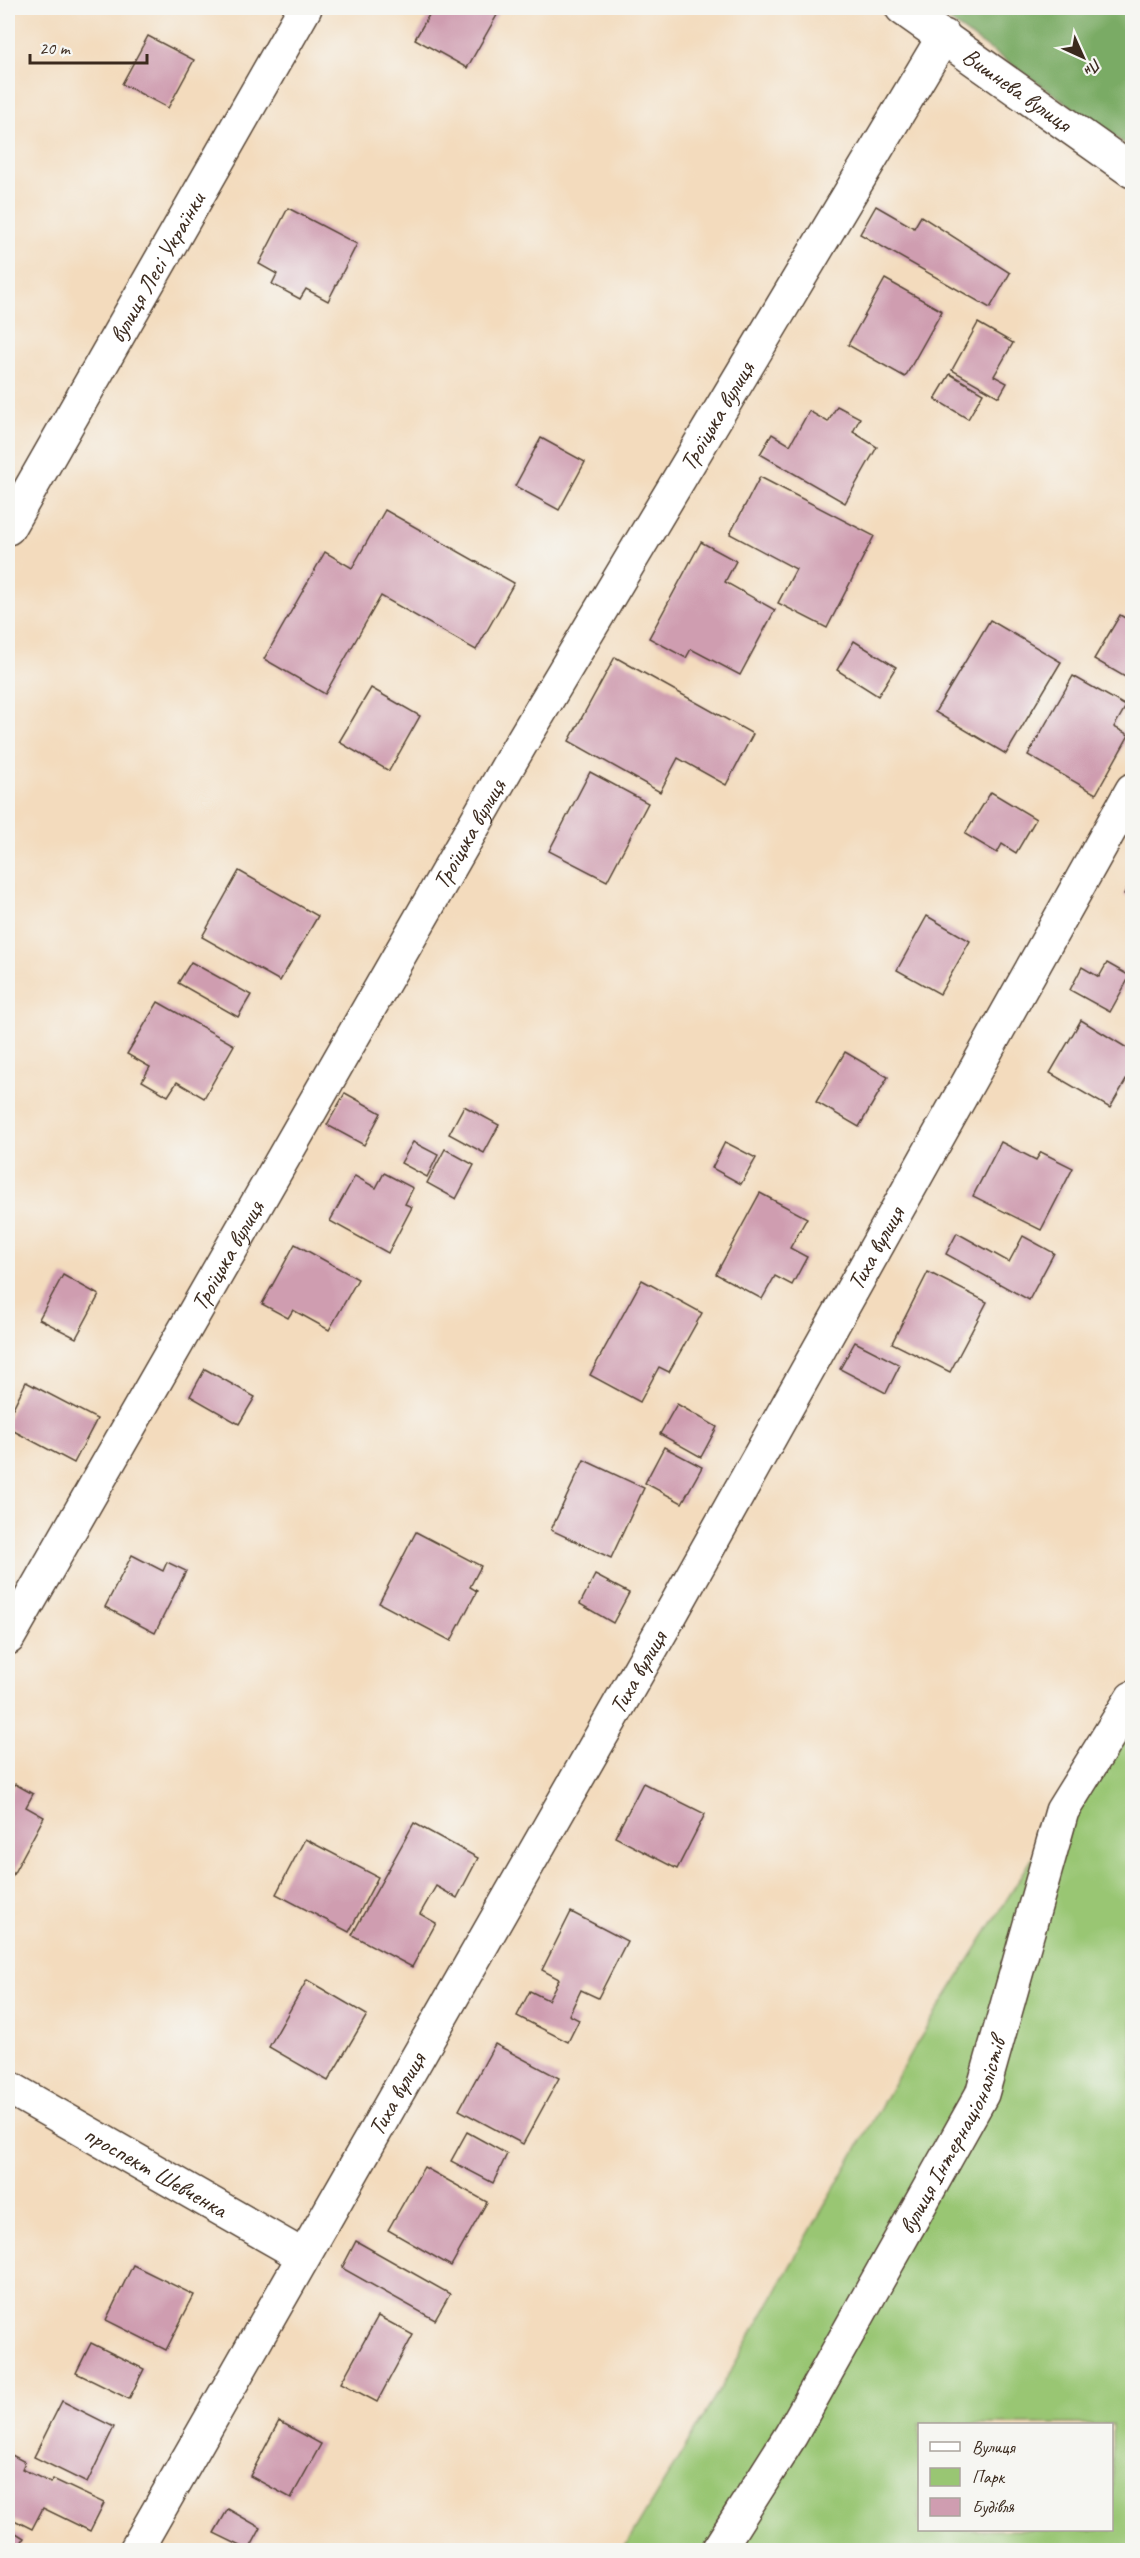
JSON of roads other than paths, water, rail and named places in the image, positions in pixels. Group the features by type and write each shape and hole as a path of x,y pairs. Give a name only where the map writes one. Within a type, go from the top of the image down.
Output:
{"street":[{"name":"вулиця Лесі Українки","path":"8,528 305,8"},
{"name":"Вишнева вулиця","path":"902,8 1132,171"},
{"name":"Троїцька вулиця","path":"8,1638 520,745 944,36"},
{"name":"Тиха вулиця","path":"136,2550 671,1614 1132,790"},
{"name":"вулиця Інтернаціоналістів","path":"718,2550 791,2435 982,2094 1062,1811 1132,1698"},
{"name":"проспект Шевченка","path":"8,2087 303,2256"}]}
